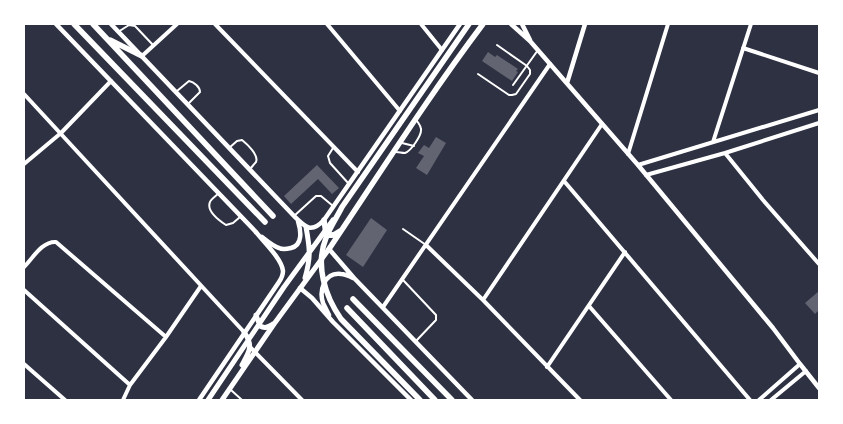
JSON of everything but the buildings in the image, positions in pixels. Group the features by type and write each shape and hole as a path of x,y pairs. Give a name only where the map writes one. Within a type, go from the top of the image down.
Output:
{"main road":[{"path":"74,24 265,222"},
{"path":"93,24 273,216"},
{"path":"208,400 284,287 469,24"},
{"path":"222,400 274,324 329,249 415,119 482,24"},
{"path":"105,37 142,56"},
{"path":"342,207 326,238 321,260 325,288 341,319 420,400"},
{"path":"324,220 326,234 333,236 342,230"},
{"path":"305,281 310,262 310,246 306,227"},
{"path":"353,299 452,400"},
{"path":"347,308 435,400"},
{"path":"256,315 260,326 263,328 274,324"},
{"path":"231,386 250,350 248,337 244,332"}],"street":[{"path":"56,24 255,231 276,257 282,268 281,278 198,400"},
{"path":"111,24 296,218 306,227 315,228 324,220 460,24"},
{"path":"142,56 177,24"},
{"path":"216,24 358,172"},
{"path":"327,24 400,111"},
{"path":"421,24 442,50"},
{"path":"511,24 530,41 638,165 774,328 819,388"},
{"path":"522,24 530,41"},
{"path":"567,83 585,24"},
{"path":"628,154 668,24"},
{"path":"713,142 751,24"},
{"path":"743,48 819,73"},
{"path":"383,307 550,64"},
{"path":"24,164 61,132 111,80"},
{"path":"24,94 244,332"},
{"path":"638,165 819,110"},
{"path":"646,175 819,122"},
{"path":"484,300 602,124"},
{"path":"725,152 763,200 819,264"},
{"path":"564,181 750,400"},
{"path":"255,231 278,248 284,250 294,248 301,236 296,218"},
{"path":"24,267 44,245 50,241 56,242 166,336"},
{"path":"426,245 484,300 580,400"},
{"path":"329,249 354,278 472,400"},
{"path":"547,366 625,252"},
{"path":"333,322 323,304 322,287 327,278 333,274 354,278"},
{"path":"123,400 130,384 201,286"},
{"path":"300,288 411,400"},
{"path":"24,290 130,384"},
{"path":"589,306 671,400"},
{"path":"250,346 302,400"},
{"path":"24,364 65,400"},
{"path":"759,400 800,364"},
{"path":"770,400 806,371"}],"lane":[{"path":"118,32 129,25 135,26 153,45"},
{"path":"478,74 509,95 512,95 516,94 530,74 527,66 497,44"},
{"path":"513,85 538,50"},
{"path":"176,92 189,81 192,81 199,88 200,92 188,104"},
{"path":"394,151 406,152 414,146 421,131 421,127 415,119"},
{"path":"229,148 237,141 242,140 244,142 257,158 249,169"},
{"path":"400,142 414,146"},
{"path":"334,147 328,156 330,164 349,184"},
{"path":"219,193 209,205 214,216 226,225 241,216"},
{"path":"296,218 316,196 321,196 333,206"},
{"path":"403,229 426,245"},
{"path":"402,279 436,315 436,320 416,341"},
{"path":"231,386 242,400"}]}
